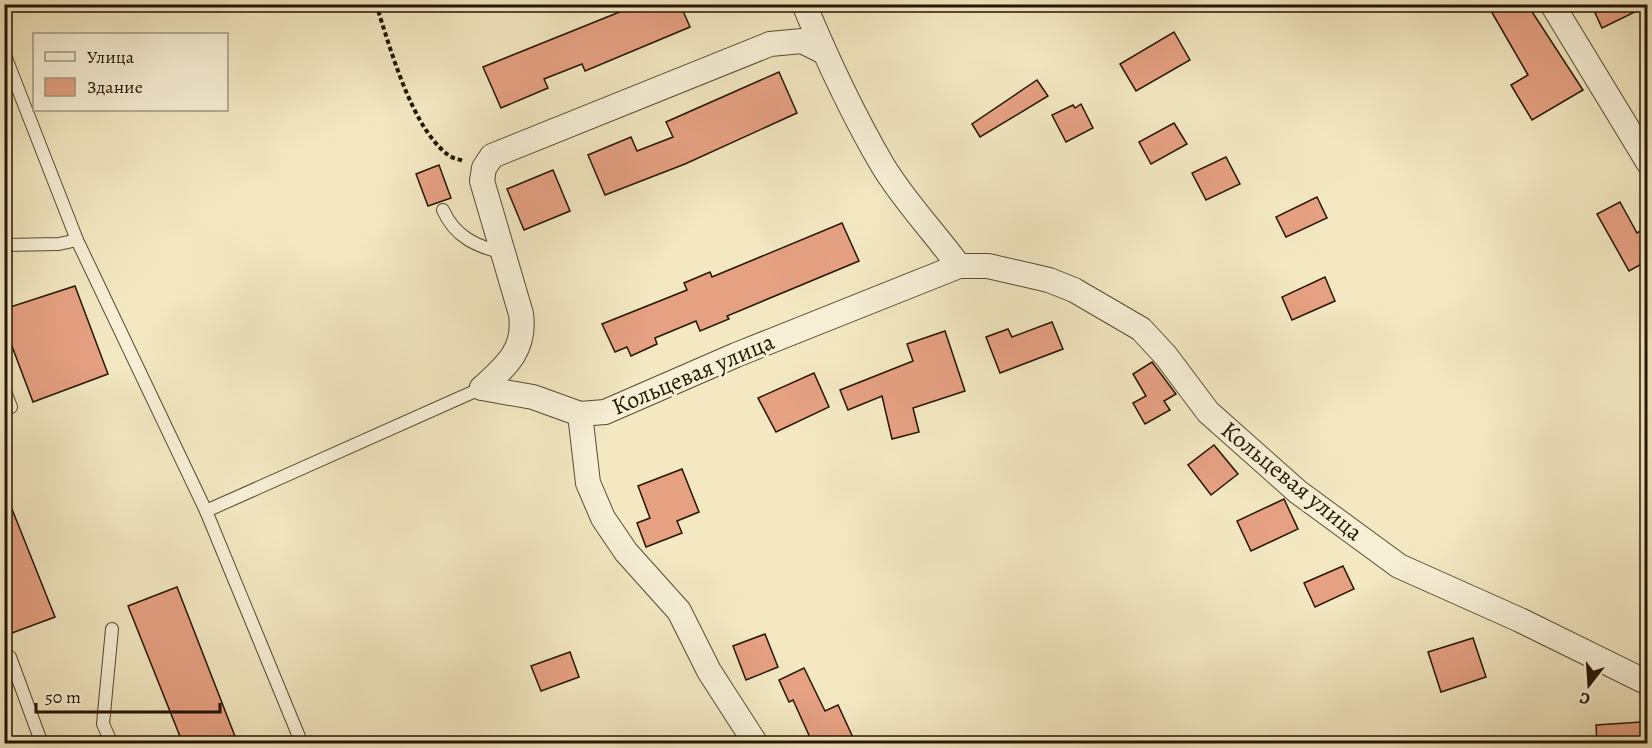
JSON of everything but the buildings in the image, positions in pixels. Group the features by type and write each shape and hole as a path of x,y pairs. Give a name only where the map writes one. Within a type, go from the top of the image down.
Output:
{"street":[{"path":"804,4 824,52 883,166 909,204 959,266"},
{"path":"1552,4 1647,162"},
{"path":"482,388 510,363 521,341 521,314 482,181 484,168 495,153 770,44 802,41 824,52"},
{"name":"Кольцевая улица","path":"756,744 709,671 680,611 626,552 603,518 588,483 580,414 613,410 736,355 959,266 988,267 1049,280 1074,290 1141,329 1166,356 1208,412 1298,492 1400,566 1520,620 1647,683"},
{"path":"482,388 533,397 580,414"}],"lane":[{"path":"4,53 77,240 206,511 302,744"},
{"path":"443,210 450,224 464,238 479,246 503,253"},
{"path":"4,245 59,244 77,240"},
{"path":"206,511 482,388"},
{"path":"4,389 11,407"},
{"path":"112,629 104,724 112,744"},
{"path":"10,657 42,744"}],"path":[{"path":"376,4 398,72 426,130 447,155 484,168"}]}
